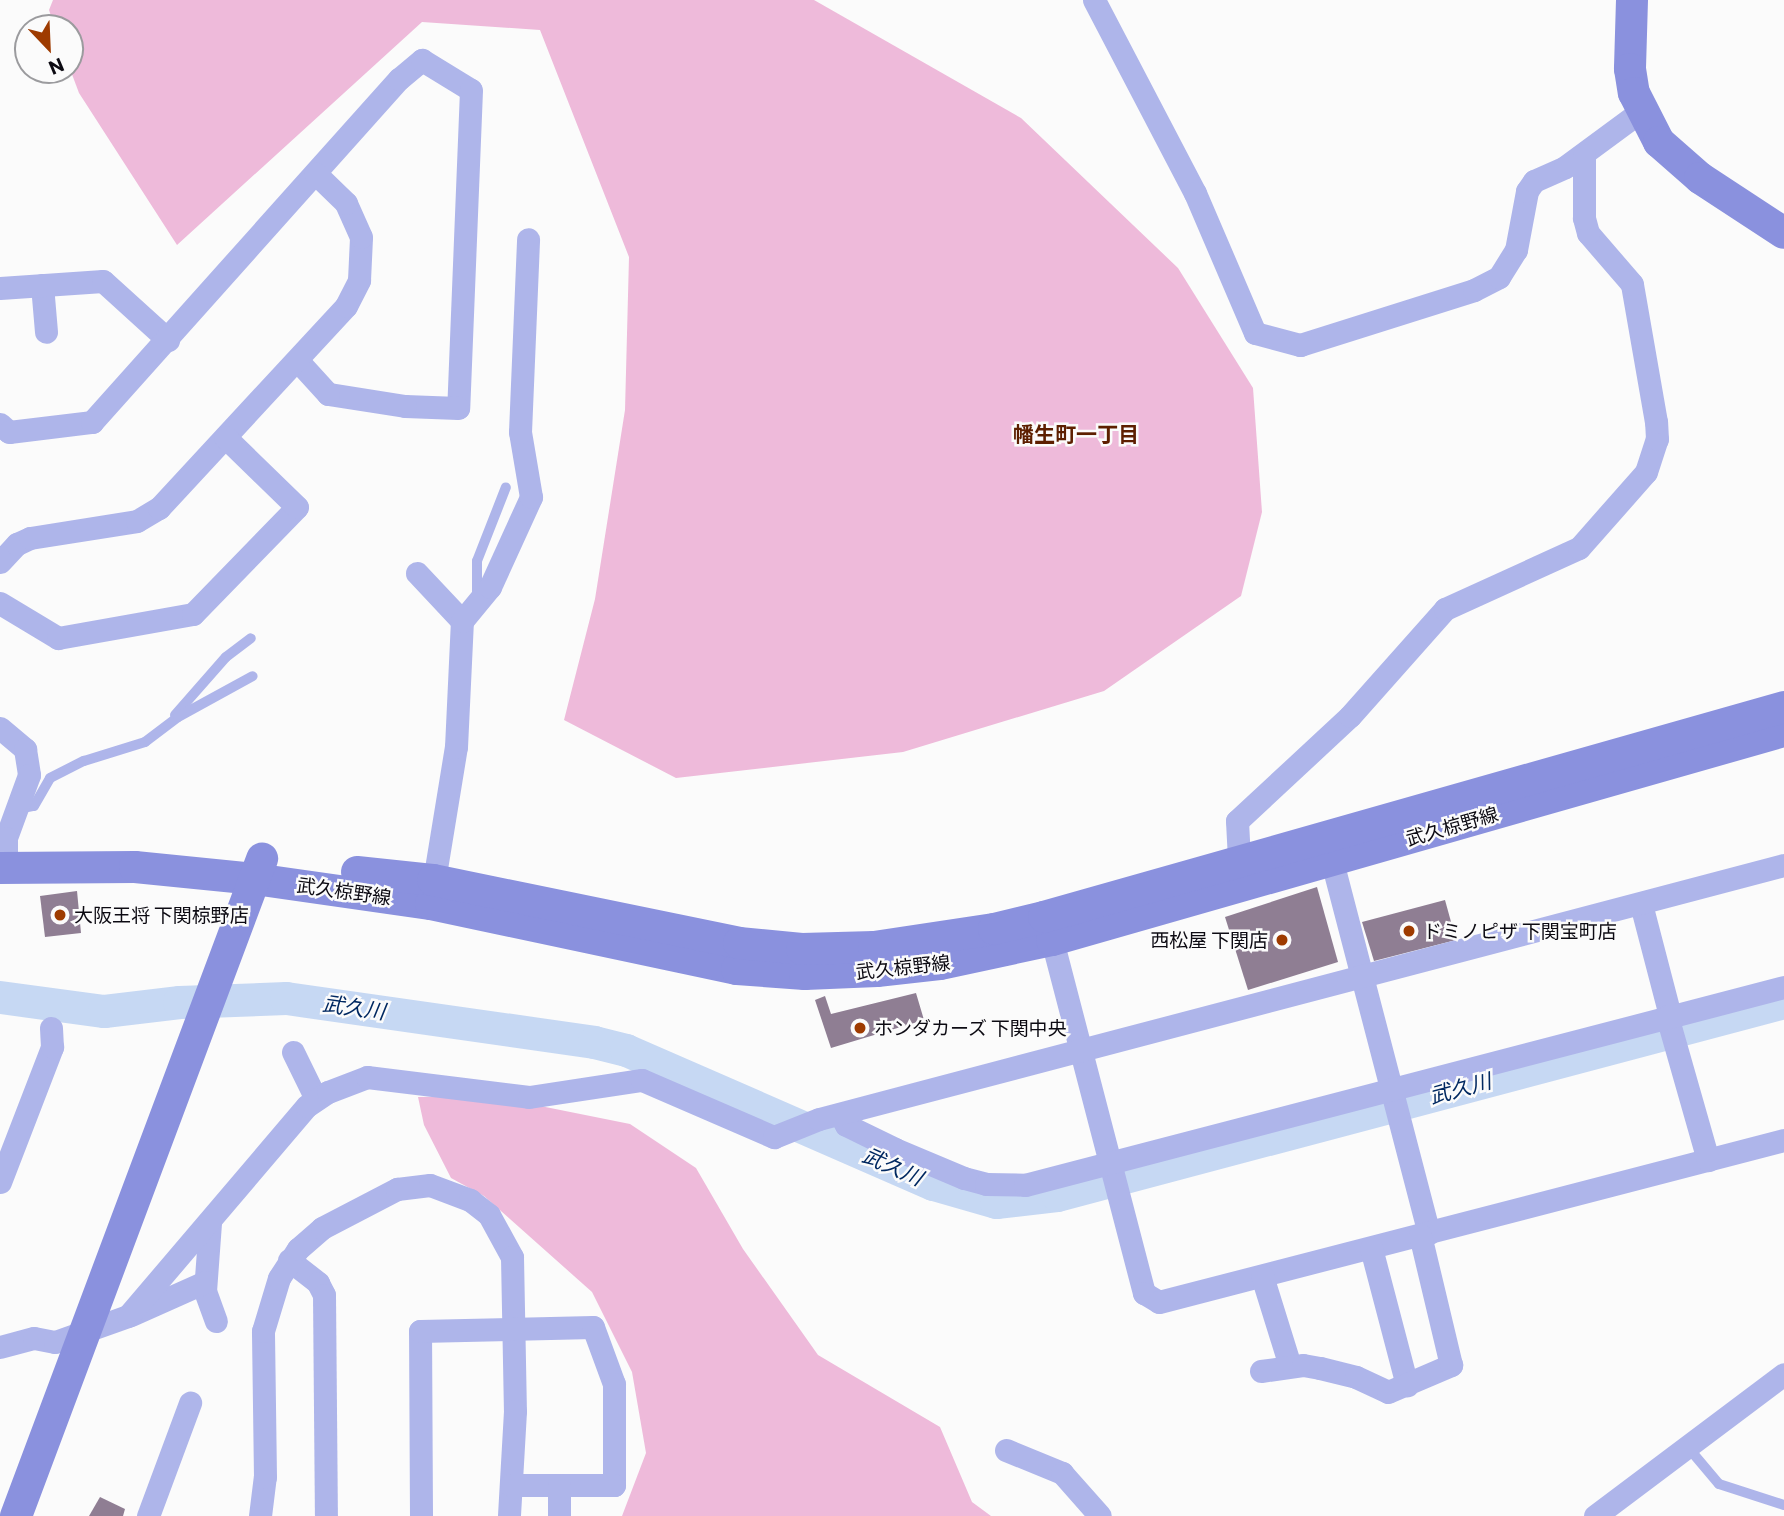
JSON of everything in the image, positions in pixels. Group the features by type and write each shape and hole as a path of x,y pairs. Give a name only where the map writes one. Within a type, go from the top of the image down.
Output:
{"main road":[{"path":"1632,0 1630,69 1640,111 1658,142 1679,163 1784,233"},
{"name":"武久椋野線","path":"432,892 737,969 805,974 940,964 1052,940 1329,849 1784,707"},
{"name":"武久椋野線","path":"2,859 192,852 259,869 432,892 739,943 802,949 873,947 995,929 1239,859 1329,849 1784,731"},
{"path":"16,1516 259,869"}],"street":[{"path":"1094,0 1195,193 1255,334 1300,345 1474,290 1499,277 1516,250 1527,191 1534,181 1584,155 1593,143 1640,111"},
{"path":"0,424 9,432 92,422 399,79 422,60 471,90 458,408 405,406 328,394 297,360"},
{"path":"1239,859 1237,821 1350,716 1445,609 1579,548 1646,472 1657,439 1656,422 1632,284 1588,233 1584,218 1584,155"},
{"path":"0,562 17,544 30,538 148,516 174,496 346,306 359,280 363,255 351,211 316,174"},
{"path":"432,892 456,747 462,621 490,587 531,497 520,432 528,239"},
{"path":"0,288 103,281 168,340"},
{"path":"42,285 46,332"},
{"path":"0,603 58,638 193,614 296,507 225,437"},
{"path":"417,573 462,621"},
{"path":"0,728 20,743 28,760 29,783 6,838 2,859"},
{"path":"1261,1370 1290,1366 1345,1373 1388,1392 1451,1365 1399,1118 1329,849"},
{"path":"128,1316 210,1223 288,1126 316,1100 367,1077 529,1097 642,1080 774,1137 830,1118 1784,865"},
{"path":"1641,904 1708,1160"},
{"path":"1052,940 1144,1293 1160,1302 1784,1140"},
{"path":"830,1118 895,1149 986,1184 1025,1185 1111,1166 1784,987"},
{"path":"0,1182 52,1047 51,1028"},
{"path":"293,1052 316,1100"},
{"path":"260,1516 265,1477 263,1331 266,1310 289,1260 322,1228 382,1195 414,1186 442,1188 480,1207 505,1240 515,1276 509,1516"},
{"path":"210,1223 205,1283 216,1321"},
{"path":"1371,1248 1406,1385"},
{"path":"289,1260 318,1283 324,1295 326,1516"},
{"path":"1262,1276 1290,1366"},
{"path":"0,1346 34,1338 55,1342 128,1316 205,1283"},
{"path":"421,1516 420,1331 593,1327 614,1384 614,1485 511,1485"},
{"path":"1595,1516 1686,1444 1784,1374"},
{"path":"148,1516 190,1403"},
{"path":"1006,1450 1062,1473 1100,1516"},
{"path":"559,1485 559,1516"}],"lane":[{"path":"478,600 477,561 506,487"},
{"path":"18,809 34,806 50,778 59,773 145,742 167,724 226,657 251,638"},
{"path":"167,724 253,676"},
{"path":"1686,1444 1719,1484 1784,1505"}],"shaded area":[{"path":"53,0 814,0 1021,118 1178,268 1253,388 1262,512 1241,596 1104,691 903,752 676,778 564,720 595,599 625,410 629,257 540,30 422,22 177,245 79,93 76,84 84,84 84,14 50,14"},
{"path":"491,1096 630,1124 696,1168 743,1249 818,1355 940,1427 972,1502 991,1516 622,1516 646,1453 632,1372 592,1292 484,1196 451,1178 424,1125 418,1097"}],"building":[{"name":"西松屋 下関店","path":"1317,887 1338,962 1248,990 1225,917"},
{"name":"大阪王将 下関椋野店","path":"77,891 81,933 45,937 40,896"},
{"name":"ドミノピザ 下関宝町店","path":"1445,900 1456,940 1374,961 1362,922"},
{"name":"ホンダカーズ 下関中央","path":"916,993 924,1020 831,1048 815,1000 825,996 831,1014"},
{"path":"100,1497 125,1509 123,1516 89,1516"}],"waterway":[{"name":"武久川","path":"0,997 104,1011 179,1002 286,998 594,1042 626,1050 933,1184 996,1202 1057,1195 1784,1002"}],"place":[{"name":"大阪王将 下関椋野店","path":"60,915"},
{"name":"ドミノピザ 下関宝町店","path":"1409,931"},
{"name":"西松屋 下関店","path":"1282,940"},
{"name":"ホンダカーズ 下関中央","path":"860,1028"}],"district":[{"name":"幡生町一丁目","path":"1076,434"}]}
